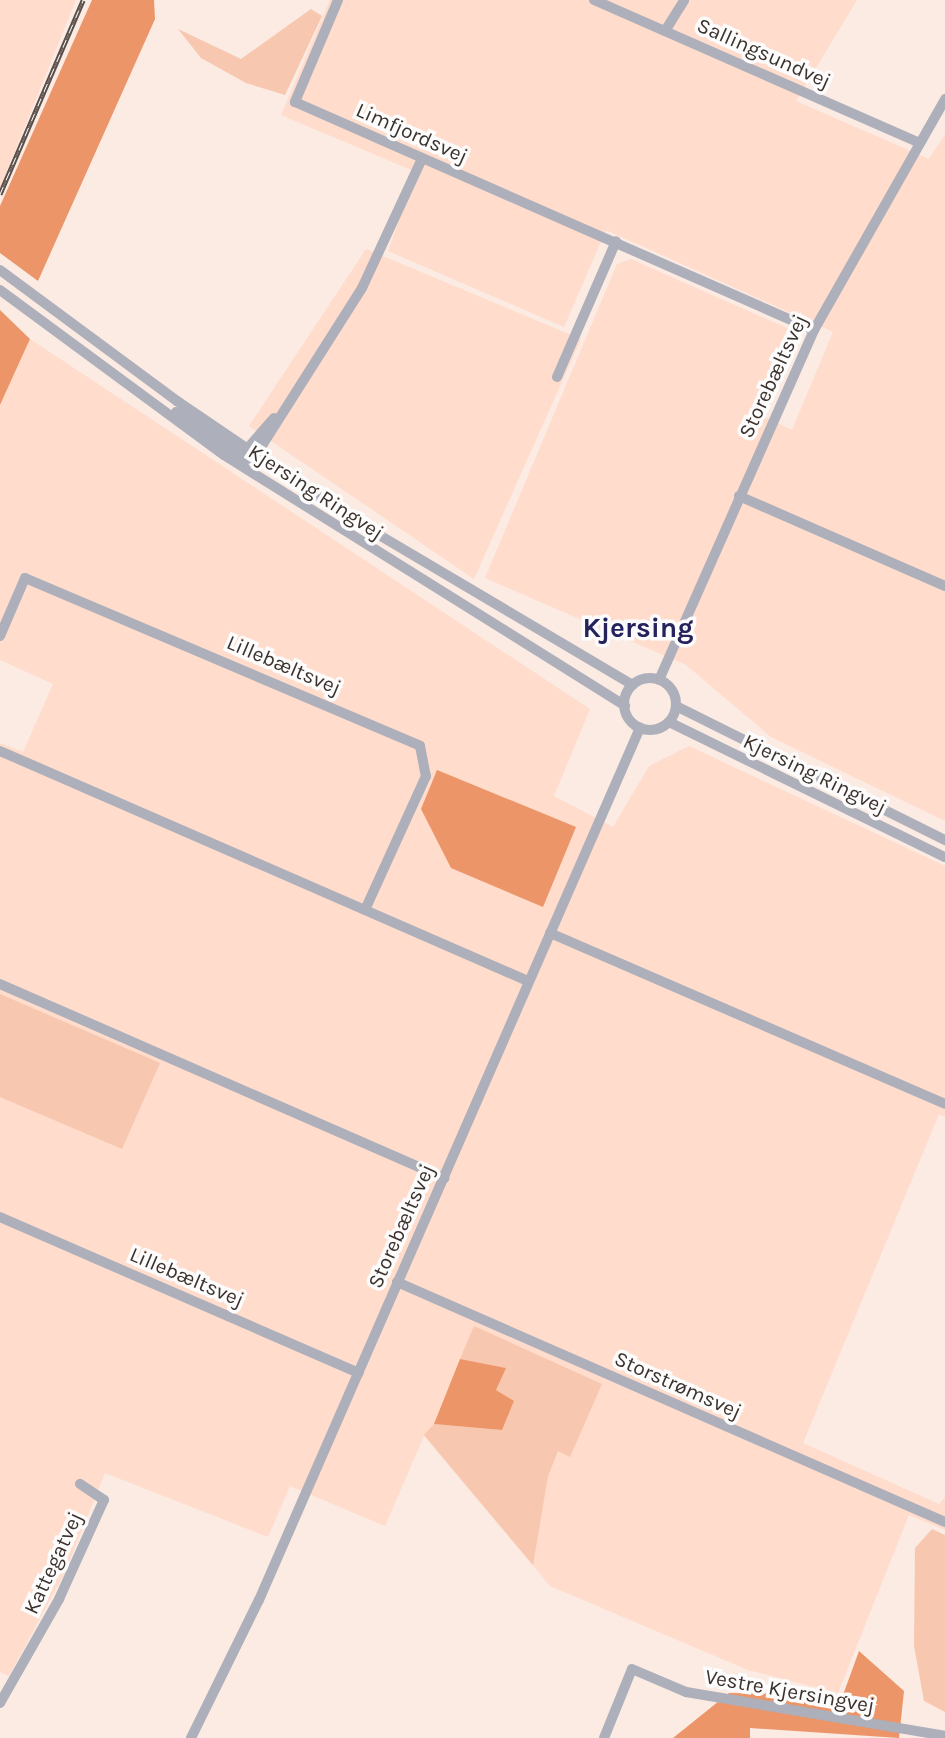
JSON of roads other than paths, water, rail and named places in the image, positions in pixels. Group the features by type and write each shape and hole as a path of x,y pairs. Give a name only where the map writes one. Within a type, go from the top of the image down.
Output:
{"street":[{"name":"Limfjordsvej","path":"338,0 295,102 814,330"},
{"name":"Sallingsundvej","path":"594,0 918,142"},
{"path":"665,31 684,0"},
{"name":"Storebæltsvej","path":"659,680 814,330 918,142 945,99"},
{"name":"Kjersing Ringvej","path":"250,455 362,288 422,159"},
{"path":"557,377 616,242"},
{"name":"Kjersing Ringvej","path":"0,270 250,455 414,559 633,685"},
{"name":"Kjersing Ringvej","path":"0,290 95,362 250,471 625,706"},
{"path":"95,362 250,455 250,471"},
{"path":"740,496 945,586"},
{"name":"Lillebæltsvej","path":"0,636 25,578 420,746 426,776 365,910"},
{"path":"659,680 672,690 676,706 668,722 640,728 625,706 633,685 659,680"},
{"name":"Kjersing Ringvej","path":"676,706 945,840"},
{"name":"Kjersing Ringvej","path":"668,722 945,858"},
{"name":"Storebæltsvej","path":"191,1738 358,1373 640,728"},
{"path":"0,751 528,981"},
{"path":"550,933 945,1104"},
{"path":"0,984 444,1178"},
{"name":"Lillebæltsvej","path":"0,1217 358,1373"},
{"name":"Storstrømsvej","path":"397,1282 945,1522"},
{"name":"Kattegatvej","path":"0,1703 59,1600 104,1500 80,1484"},
{"name":"Vestre Kjersingvej","path":"604,1738 632,1669 685,1692 912,1735 945,1736"}],"railway":[{"path":"0,194 83,0"}],"district":[{"name":"Kjersing","path":"638,628"}]}
